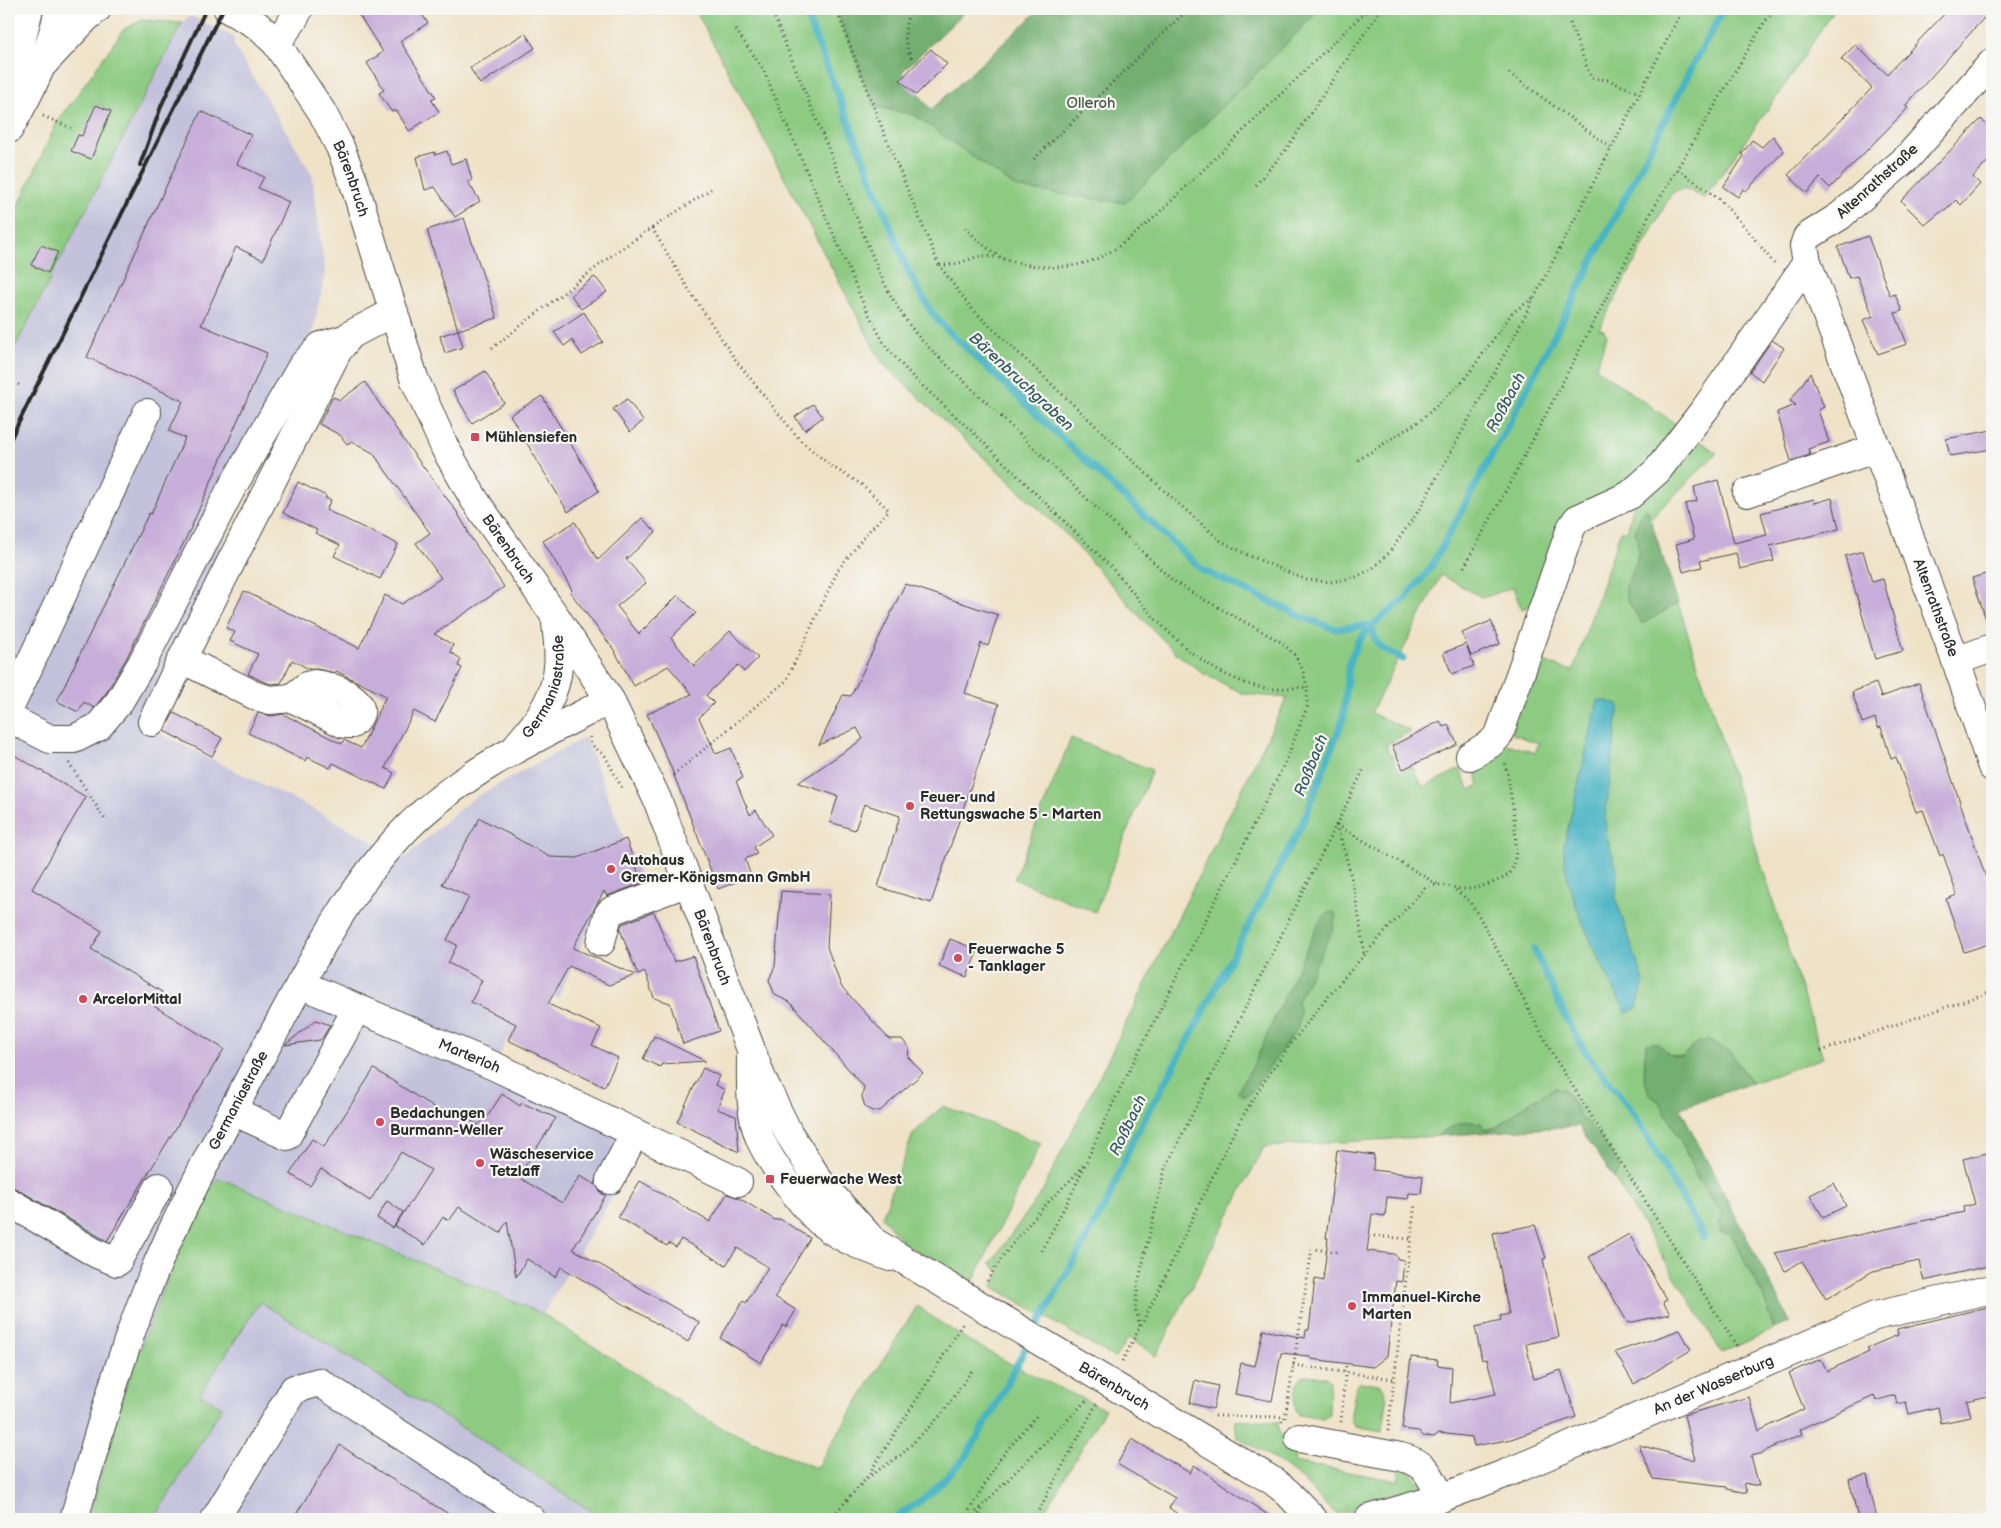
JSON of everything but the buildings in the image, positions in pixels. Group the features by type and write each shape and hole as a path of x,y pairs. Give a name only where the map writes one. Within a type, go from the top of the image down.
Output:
{"street":[{"path":"23,67 29,9"},
{"path":"23,67 55,28 59,9"},
{"path":"23,67 97,9"},
{"name":"Bärenbruch","path":"228,9 257,25 276,43 322,112 340,147 359,200 414,378 445,448 474,499 555,616 610,700 657,799 762,1079 789,1134 832,1197 874,1242 1273,1481 1288,1492 1313,1519"},
{"path":"276,43 299,9"},
{"path":"9,24 30,92 9,130"},
{"name":"Altenrathstraße","path":"1992,63 1907,158 1840,216 1807,237 1804,246 1806,262 1956,661 1992,767"},
{"path":"1470,756 1490,744 1499,735 1571,528 1577,519 1630,494 1657,471 1705,409 1806,262"},
{"path":"152,722 337,352 350,335 394,312"},
{"path":"9,718 50,740 74,739 98,727 119,702 142,663 230,492 302,366 321,346 348,338"},
{"path":"9,709 147,413"},
{"path":"1747,492 1877,448"},
{"name":"Germaniastraße","path":"511,752 535,726 555,683 558,668 558,650 555,616"},
{"path":"1956,661 1992,648"},
{"path":"182,659 256,696 270,700 292,698"},
{"name":"Germaniastraße","path":"74,1519 114,1380 168,1240 233,1110 300,984 326,937 354,893 374,866 408,828 465,779 511,752 610,700"},
{"path":"601,942 611,911 689,882"},
{"name":"Marterloh","path":"300,984 494,1066 738,1182"},
{"path":"233,1110 287,1136 357,1008"},
{"name":"Bärenbruch","path":"751,1052 752,1095 760,1139 780,1172 824,1225 874,1251 908,1263"},
{"path":"610,1180 635,1133"},
{"path":"9,1202 97,1254 117,1262 159,1187"},
{"name":"An der Wasserburg","path":"1369,1519 1441,1498 1507,1472 1875,1316 1992,1289"},
{"path":"215,1519 294,1389 318,1382 530,1519"},
{"path":"1292,1428 1418,1462 1427,1471 1441,1498"}],"path":[{"path":"771,9 879,272 892,300 906,323 923,342 1172,580 1209,603 1281,642 1295,655 1303,671 1307,708 1285,762 1114,1099 1089,1156 1040,1254"},
{"path":"836,9 884,133 939,265 971,308 1221,541 1248,556 1307,580 1331,582 1356,577 1373,568 1389,553 1419,510 1534,298 1683,9"},
{"path":"911,9 904,34 912,59"},
{"path":"1034,159 1188,9"},
{"path":"939,265 956,264 981,256 1037,266 1061,267 1086,264 1108,254 1125,243 1157,215 1368,9"},
{"path":"1256,184 1285,151 1381,9"},
{"path":"1464,567 1515,474 1649,216 1759,31 1775,9"},
{"path":"1570,22 1591,78 1608,80 1639,93"},
{"path":"736,30 763,69 858,292 886,348 913,377 1112,568 1158,622 1189,651 1218,672 1247,684 1269,689 1306,687"},
{"path":"1509,73 1611,148"},
{"path":"43,116 71,128"},
{"path":"1678,169 1719,199 1746,228 1791,286"},
{"path":"492,348 619,250 711,189"},
{"path":"652,228 689,290 737,362 800,440 831,466 861,484 889,510 838,570 786,681 668,780"},
{"path":"965,228 982,244 1003,259"},
{"path":"1358,460 1421,420 1464,380 1512,313 1534,298"},
{"path":"9,380 19,385"},
{"path":"1336,824 1438,884 1456,889 1473,889 1491,883 1510,873 1516,864 1515,826 1499,735"},
{"path":"590,738 590,744 605,756"},
{"path":"68,762 106,821"},
{"path":"1140,1326 1135,1307 1139,1280 1164,1169 1365,767"},
{"path":"1336,824 1353,884 1364,955"},
{"path":"1133,1341 1230,1139 1280,1059 1364,955 1425,888 1438,884"},
{"path":"1456,889 1470,902 1479,916 1553,1055 1740,1351"},
{"path":"1821,1051 1992,992"},
{"path":"974,1303 994,1268 1009,1247 1075,1176 1089,1156"},
{"path":"1387,1437 1415,1203"},
{"path":"1374,1236 1410,1239"},
{"path":"1214,1416 1281,1417 1284,1434 1292,1428 1293,1365 1312,1249 1339,1252"},
{"path":"830,1519 865,1480 959,1329"},
{"path":"1342,1412 1346,1364"},
{"path":"1293,1365 1394,1379"},
{"path":"865,1480 902,1455 942,1414 973,1369"},
{"path":"969,1519 1089,1398"},
{"path":"1034,1519 1098,1403"},
{"path":"964,1519 1001,1457 1038,1414"},
{"path":"977,1519 982,1508"}],"shaded area":[{"path":"190,16 234,37 234,45 312,174 325,273 311,340 142,725 311,808 405,858 457,811 477,796 585,737 641,881 602,896 558,998 534,987 494,1066 645,1142 543,1314 469,1432 603,1519 9,1519 9,359 182,23"}],"green space":[{"path":"695,9 836,9 874,106 914,115 1125,203 1321,9 1834,9 1790,78 1704,199 1688,189 1681,189 1671,194 1599,329 1604,330 1607,336 1596,368 1717,453 1650,519 1647,509 1635,532 1639,549 1636,563 1635,611 1642,624 1678,603 1823,1058 1752,1083 1730,1052 1707,1040 1690,1049 1683,1056 1671,1055 1659,1045 1652,1043 1646,1044 1644,1070 1649,1093 1660,1103 1683,1145 1699,1182 1723,1214 1721,1231 1731,1234 1763,1296 1774,1329 1722,1353 1614,1178 1619,1171 1588,1123 1580,1116 1570,1096 1492,1128 1459,1127 1449,1128 1437,1136 1264,1147 1156,1356 1128,1338 1115,1358 992,1286 1000,1272 990,1264 1043,1190 1287,698 1244,694 1204,674 1176,653 1143,620 1067,535 882,363","holes":["1639,481 1627,532 1621,530 1573,671 1533,659 1512,734 1539,743 1535,753 1507,744 1477,766 1479,785 1469,790 1460,769 1423,787 1412,766 1400,772 1386,745 1411,731 1371,713 1441,575 1483,598 1513,587 1521,609 1537,604 1577,512"]},
{"name":"Olleroh","path":"836,9 968,9 902,72 931,110 1040,9 1321,9 1125,203 1017,188 914,115 874,106"},
{"path":"142,20 182,23 9,359 9,226 56,124 124,29"},
{"path":"1647,509 1678,603 1642,624 1626,598 1626,587 1636,563 1639,549 1635,532 1639,518"},
{"path":"1071,738 1152,770 1095,912 1014,879"},
{"path":"1334,912 1336,916 1333,929 1297,1002 1300,1011 1298,1028 1250,1093 1244,1096 1238,1092 1255,1062 1321,919 1327,913"},
{"path":"1707,1040 1730,1052 1752,1083 1680,1108 1790,1322 1774,1329 1763,1296 1731,1234 1721,1232 1718,1222 1723,1214 1699,1182 1683,1145 1660,1103 1649,1093 1644,1079 1646,1044 1656,1044 1671,1055 1683,1056 1698,1042"},
{"path":"1554,1088 1563,1089 1570,1097 1580,1116 1599,1136 1619,1165 1619,1171 1614,1178 1579,1126 1437,1136 1453,1126 1469,1122 1481,1123 1485,1130 1497,1128 1525,1105"},
{"path":"943,1106 1041,1143 973,1282 906,1245 882,1217 913,1134"},
{"path":"219,1178 543,1314 716,1425 816,1468 917,1306 985,1350 1032,1375 1105,1409 1040,1519 603,1519 469,1432 260,1302 200,1394 222,1407 154,1519 88,1519 127,1383 180,1244 211,1185"},
{"path":"1306,1375 1326,1377 1330,1381 1329,1415 1323,1419 1299,1415 1295,1406 1296,1387 1302,1377"},
{"path":"1360,1382 1376,1383 1384,1388 1386,1406 1382,1431 1355,1426 1350,1419 1356,1386"},
{"path":"1235,1420 1278,1422 1280,1434 1297,1443 1294,1462 1398,1481 1400,1463 1424,1486 1372,1500 1349,1512 1336,1513 1326,1506 1306,1484 1287,1468 1237,1437"}],"water":[{"path":"1598,700 1619,704 1605,819 1607,838 1617,870 1616,900 1644,981 1637,1008 1626,1013 1586,931 1569,885 1565,864 1564,845"}],"waterway":[{"name":"Bärenbruchgraben","path":"804,9 908,271 931,312 947,330 1202,570 1303,617 1335,629 1372,625"},
{"name":"Roßbach","path":"1034,1332 1109,1198 1133,1140 1191,1035 1304,820 1343,719 1349,662 1359,640 1372,625 1405,599 1431,567 1512,418 1695,61 1724,9"},
{"path":"1372,625 1375,639 1381,647 1403,659"},
{"path":"1534,949 1568,1022 1586,1053 1635,1115 1704,1237"},
{"name":"Roßbach","path":"894,1519 930,1494 965,1458 994,1409 1029,1341"}],"railway":[{"path":"140,165 162,104 206,9"},
{"path":"9,442 223,9"}],"place":[{"name":"Mühlensiefen","path":"475,437"},
{"name":"Feuer- und Rettungswache 5 - Marten","path":"910,806"},
{"name":"Autohaus Gremer-Königsmann GmbH","path":"611,869"},
{"name":"Feuerwache 5 - Tanklager","path":"958,958"},
{"name":"ArcelorMittal","path":"83,999"},
{"name":"Bedachungen Burmann-Weller","path":"380,1122"},
{"name":"Wäscheservice Tetzlaff","path":"480,1163"},
{"name":"Feuerwache West","path":"770,1179"},
{"name":"Immanuel-Kirche Marten","path":"1352,1306"}]}
